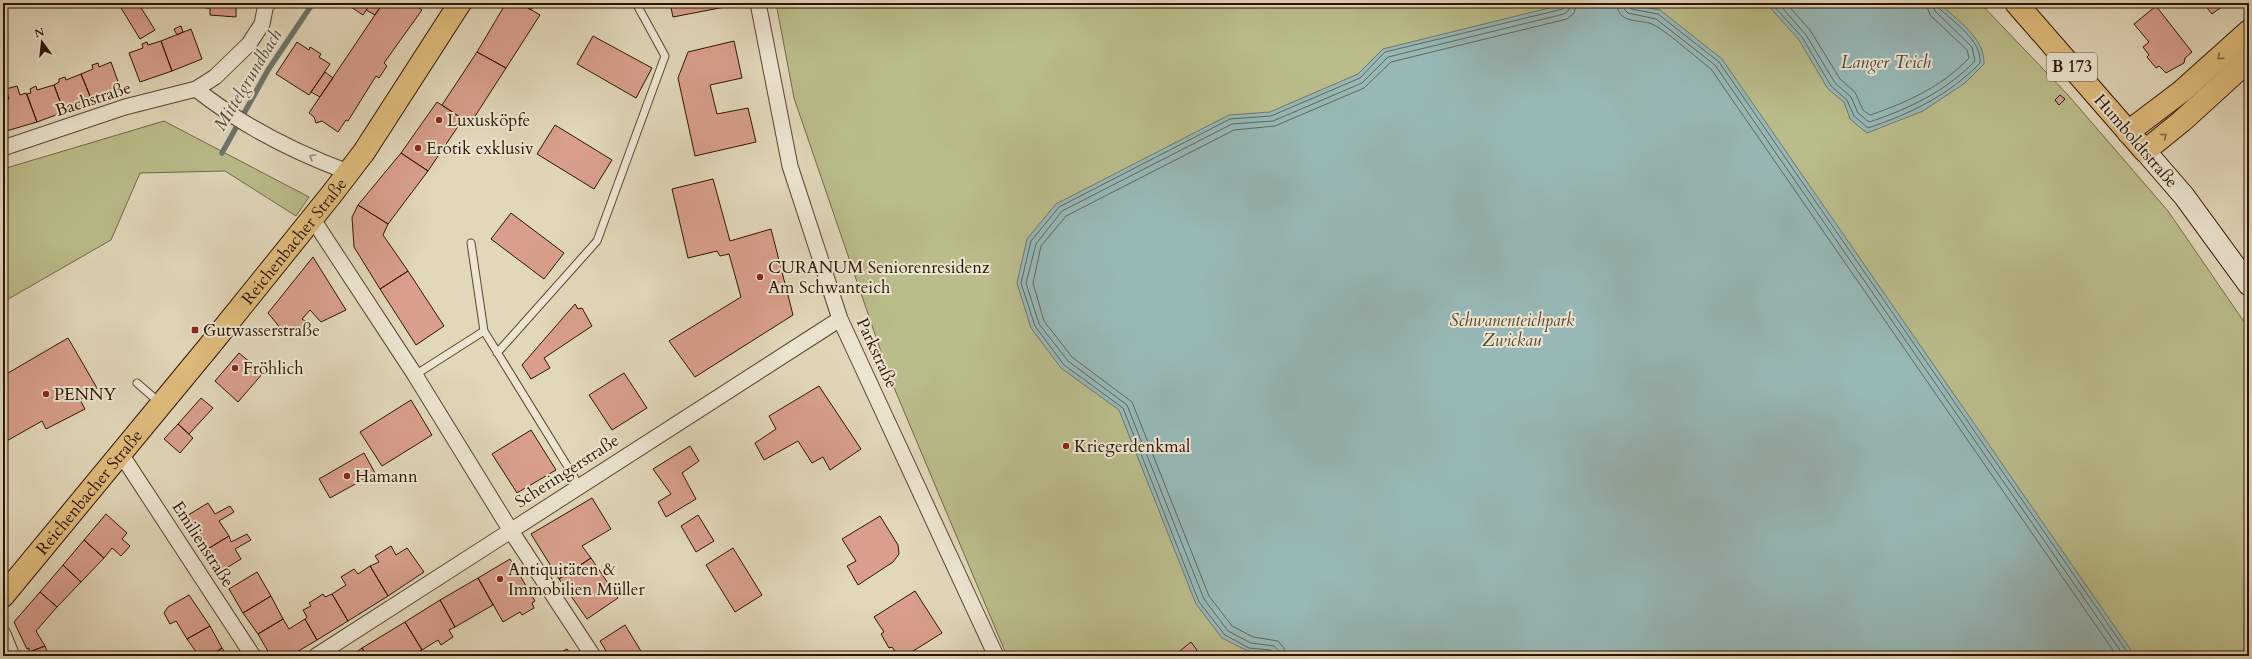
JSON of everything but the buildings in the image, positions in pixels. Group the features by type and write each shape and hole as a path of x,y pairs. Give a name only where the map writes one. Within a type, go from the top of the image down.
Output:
{"main road":[{"name":"Reichenbacher Straße","path":"3,596 161,404 348,172 376,133 460,3"},
{"name":"Humboldtstraße","path":"2016,3 2177,189 2249,285"},
{"path":"2128,132 2182,91 2249,32"},
{"path":"2145,151 2182,121 2249,60"}],"street":[{"name":"Bachstraße","path":"3,148 125,107 196,88 215,77 249,44 262,24 267,3"},
{"name":"Parkstraße","path":"758,3 790,166 840,319 996,656"},
{"path":"196,88 228,112 256,130 320,161 348,172"},
{"path":"312,218 415,375 511,531 593,656"},
{"name":"Scheringerstraße","path":"316,656 511,531 579,485 840,319"},
{"name":"Emilienstraße","path":"120,454 253,656"},
{"path":"3,634 12,656"}],"lane":[{"path":"497,353 597,241 665,56 636,3"},
{"path":"471,243 484,331 579,485"},
{"path":"415,375 484,331"},
{"path":"137,382 161,404"}],"green space":[{"name":"Schwanenteichpark Zwickau","path":"776,3 1980,3 2068,95 2168,211 2249,329 2249,656 1007,656 890,378 794,98"},
{"path":"164,121 309,197 296,216 225,171 140,173 111,240 3,302 3,169"}],"water":[{"path":"1569,3 1621,3 1660,10 1722,59 2135,656 1282,656 1248,651 1222,638 1196,604 1119,410 1061,368 1031,328 1017,283 1027,239 1056,204 1229,115 1270,112 1358,74 1383,49"},
{"name":"Langer Teich","path":"1766,3 1939,3 1969,30 1975,38 1980,46 1984,64 1965,83 1923,111 1867,133 1850,119 1844,102 1828,89 1799,40"}],"waterway":[{"name":"Mittelgrundbach","path":"222,153 268,70 313,3"}],"place":[{"name":"Luxusköpfe","path":"439,120"},
{"name":"Erotik exklusiv","path":"418,148"},
{"name":"CURANUM Seniorenresidenz Am Schwanteich","path":"760,277"},
{"name":"Gutwasserstraße","path":"195,330"},
{"name":"Fröhlich","path":"235,368"},
{"name":"PENNY","path":"46,394"},
{"name":"Kriegerdenkmal","path":"1066,446"},
{"name":"Hamann","path":"347,476"},
{"name":"Antiquitäten & Immobilien Müller","path":"500,579"}]}
